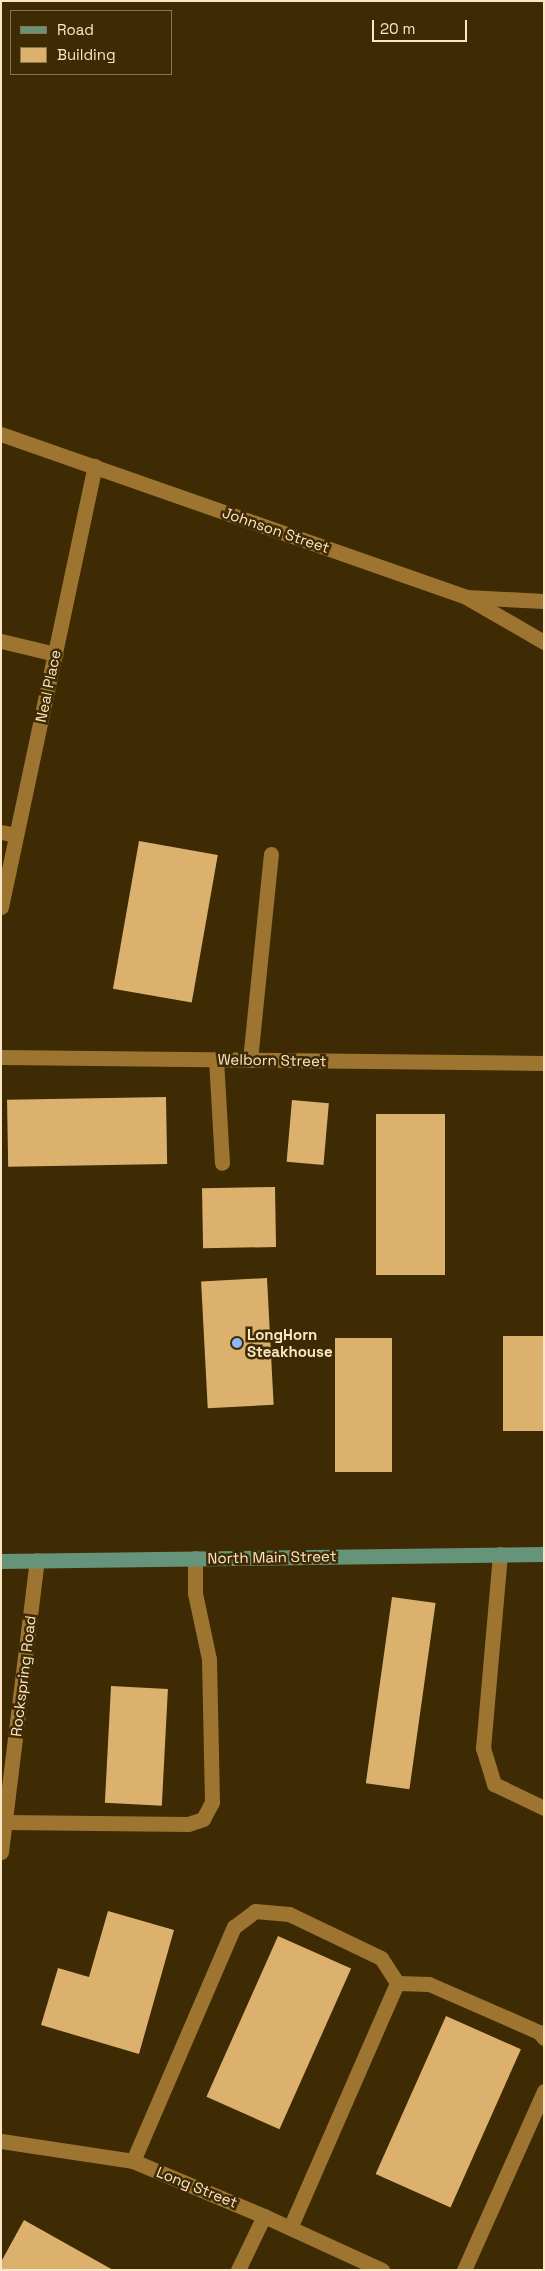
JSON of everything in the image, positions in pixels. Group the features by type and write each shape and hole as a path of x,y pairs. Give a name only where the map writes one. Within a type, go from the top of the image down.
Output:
{"main road":[{"name":"North Main Street","path":"1,1561 544,1554"}],"street":[{"name":"Johnson Street","path":"1,434 466,597 544,642"},
{"name":"Neal Place","path":"1,907 95,466"},
{"path":"466,597 544,601"},
{"path":"1,641 55,654"},
{"path":"1,832 16,836"},
{"path":"250,1060 271,854"},
{"name":"Welborn Street","path":"1,1057 544,1063"},
{"path":"216,1059 222,1163"},
{"path":"500,1554 483,1748 494,1784 544,1808"},
{"path":"5,1822 188,1824 202,1819 212,1802 209,1659 195,1593 195,1558"},
{"name":"Rockspring Road","path":"1,1852 5,1822 4,1801 8,1740 37,1560"},
{"path":"133,2161 234,1927 255,1911 289,1914 381,1958 397,1983"},
{"path":"397,1983 429,1984 539,2032 544,2038"},
{"path":"290,2228 397,1983"},
{"path":"464,2270 544,2091"},
{"name":"Long Street","path":"1,2141 133,2161 264,2216 382,2270"},
{"path":"238,2270 264,2216"}],"building":[{"path":"139,841 218,855 192,1003 113,989"},
{"path":"166,1097 167,1164 8,1167 7,1100"},
{"path":"292,1100 329,1103 323,1165 287,1162"},
{"path":"376,1114 445,1114 445,1275 376,1275"},
{"path":"275,1187 276,1247 203,1248 202,1188"},
{"name":"LongHorn Steakhouse","path":"267,1278 274,1405 208,1408 201,1281"},
{"path":"503,1336 544,1336 544,1431 503,1431"},
{"path":"335,1338 392,1338 392,1472 335,1472"},
{"path":"392,1597 436,1603 409,1789 366,1783"},
{"path":"111,1686 168,1689 162,1806 105,1803"},
{"path":"108,1911 174,1930 139,2054 41,2025 58,1968 89,1977"},
{"path":"278,1936 351,1969 279,2129 206,2097"},
{"path":"446,2016 521,2049 451,2207 376,2174"},
{"path":"24,2220 113,2270 1,2270 1,2262"}],"place":[{"name":"LongHorn Steakhouse","path":"237,1343"}]}
